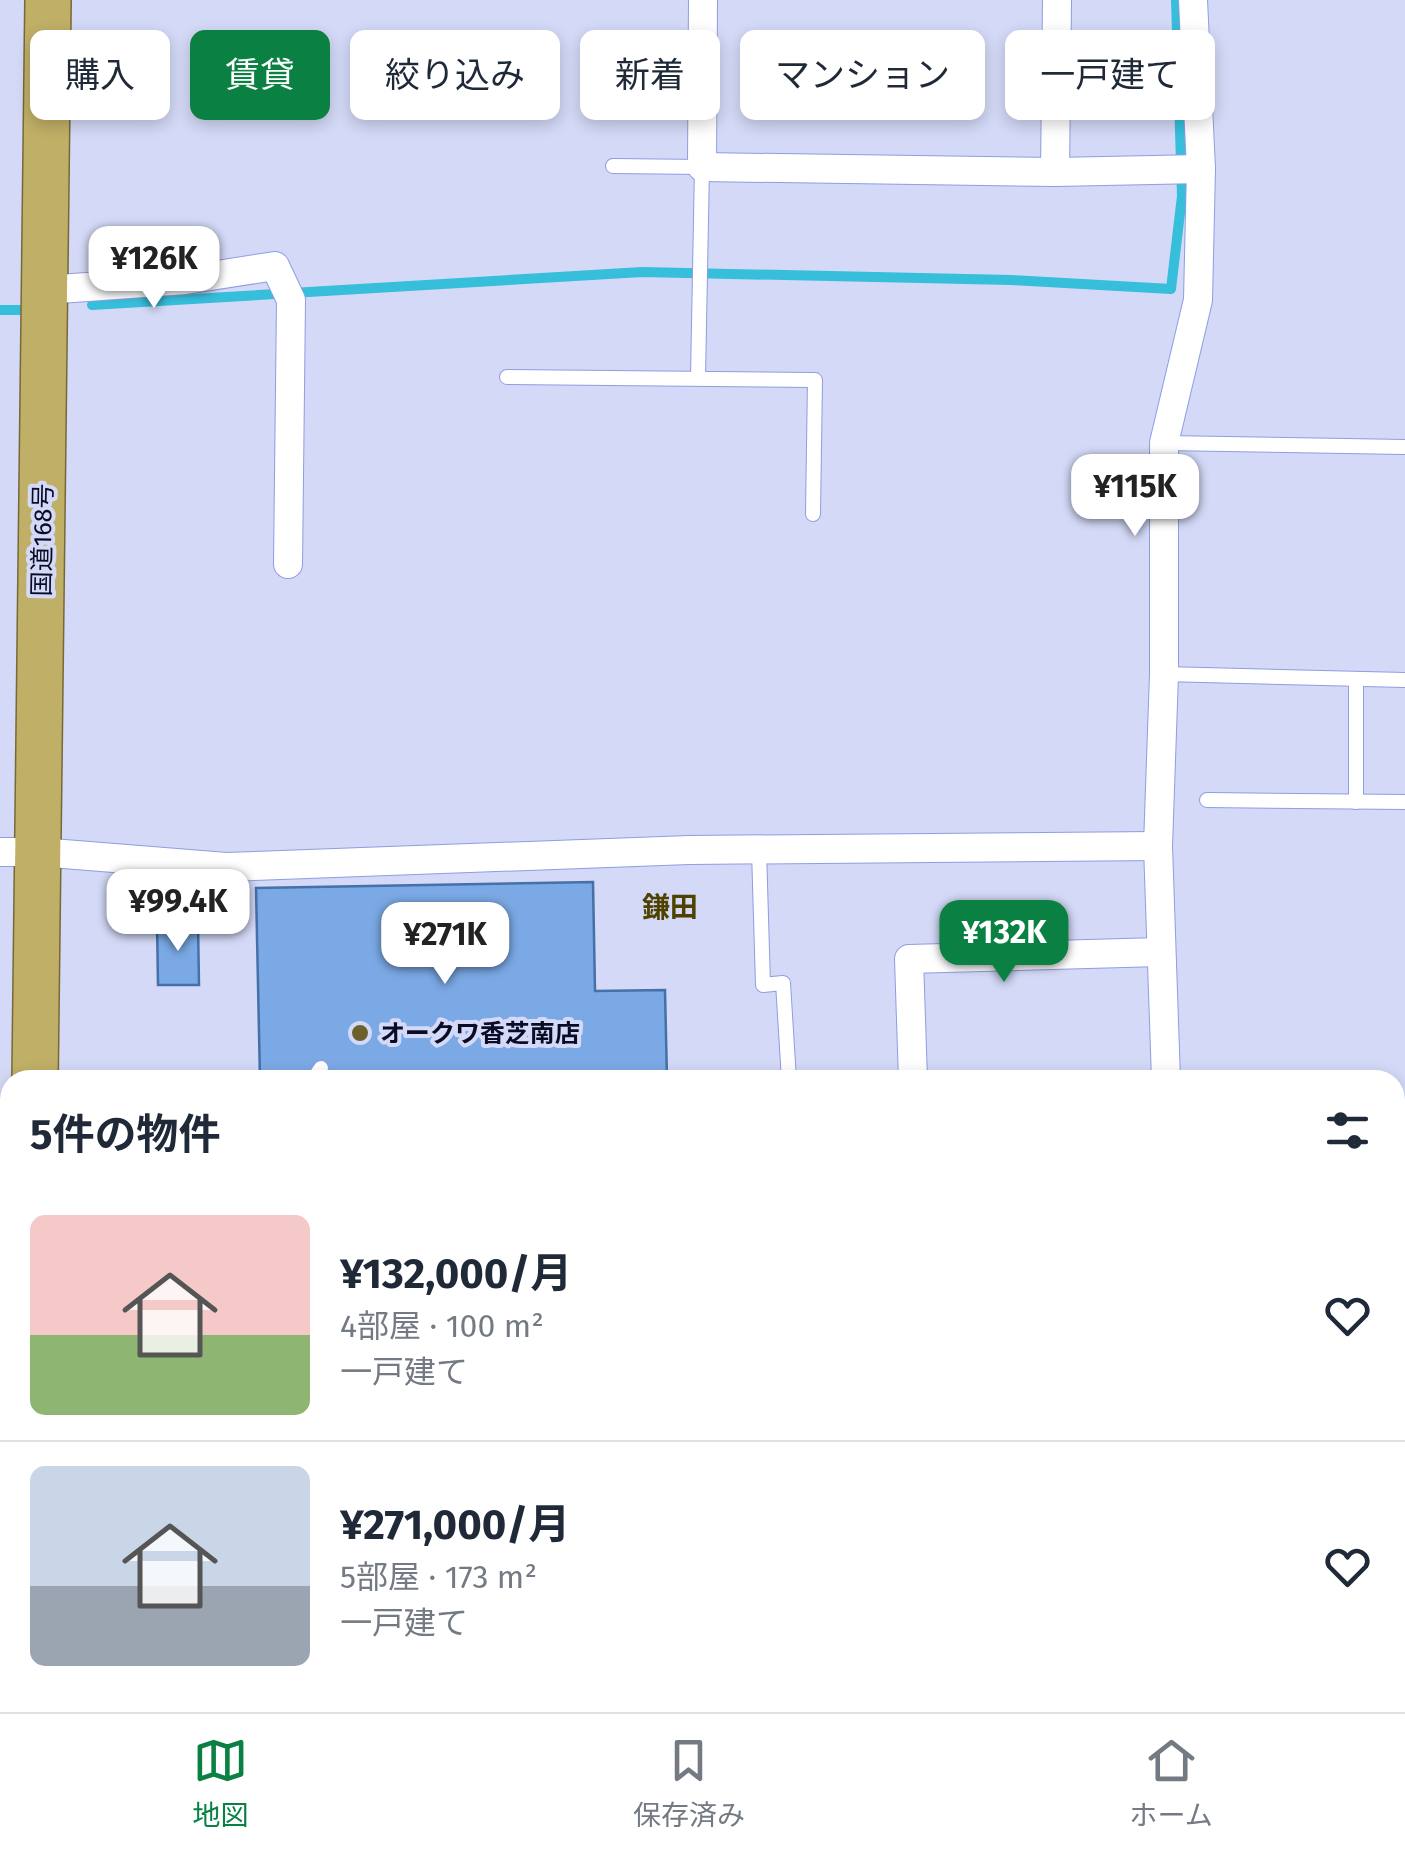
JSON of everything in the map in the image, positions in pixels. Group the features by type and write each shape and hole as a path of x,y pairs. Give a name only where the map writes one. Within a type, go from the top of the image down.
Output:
{"highway":[{"name":"国道168号","path":"35,1070 20,852 44,290 48,0"}],"street":[{"path":"703,0 702,167 1055,172 1201,168"},
{"path":"1055,172 1057,0"},
{"path":"1166,1070 1158,846 1164,674 1164,444 1198,300 1201,168 1194,0"},
{"path":"44,290 185,280 276,266 287,290 288,564"},
{"path":"20,852 226,867 759,850 1158,846"},
{"path":"912,1070 908,960 1160,952"}],"lane":[{"path":"613,166 702,167 698,378"},
{"path":"507,378 815,380 813,514"},
{"path":"1164,444 1405,446"},
{"path":"1164,674 1405,680"},
{"path":"1356,679 1356,802"},
{"path":"1207,800 1405,802"},
{"path":"759,850 763,985 783,984 788,1070"}],"building":[{"path":"593,882 595,991 665,990 667,1070 260,1070 256,888"},
{"path":"157,922 198,922 199,985 158,985"}],"waterway":[{"path":"92,305 642,272 1011,280 1171,289 1182,196 1176,0"},
{"path":"0,310 20,310"}],"place":[{"name":"オークワ香芝南店","path":"360,1033"}],"district":[{"name":"鎌田","path":"670,907"}]}
